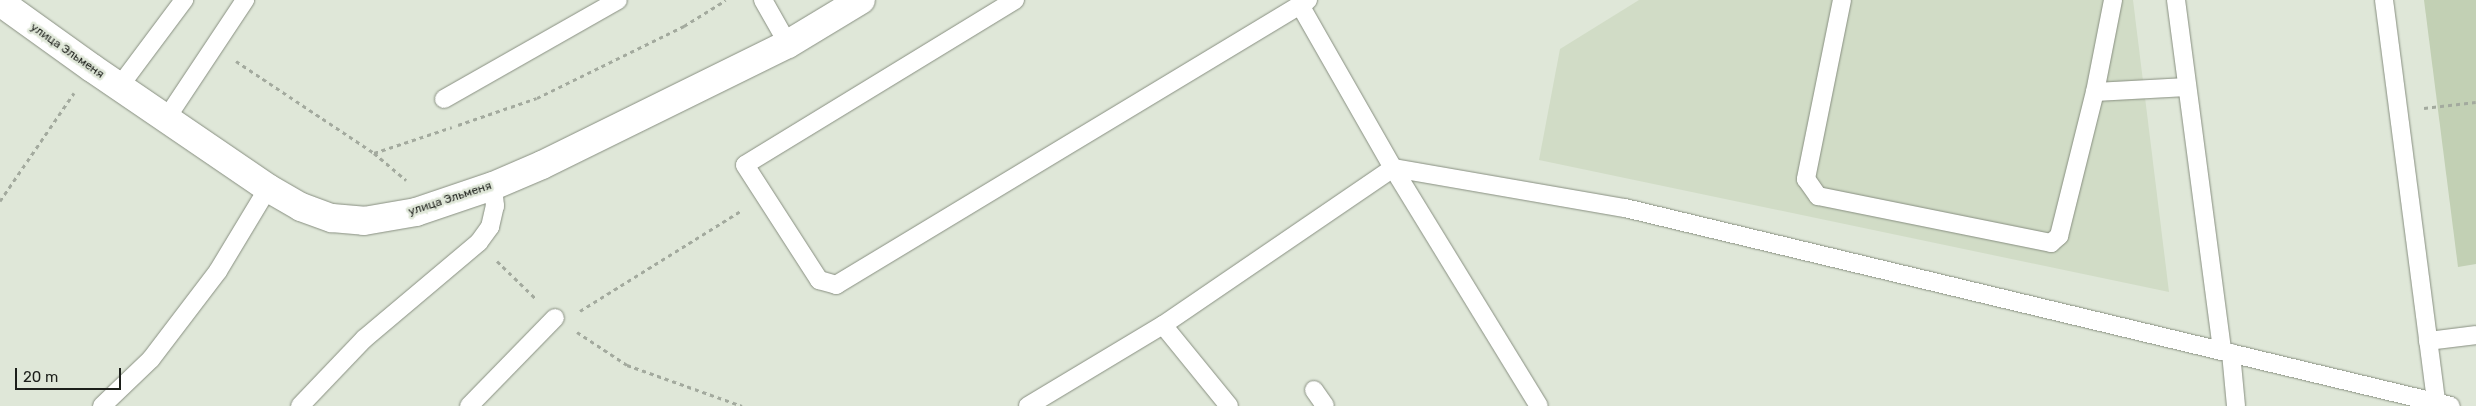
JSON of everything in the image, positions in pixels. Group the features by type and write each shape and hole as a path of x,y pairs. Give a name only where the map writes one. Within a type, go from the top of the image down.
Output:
{"street":[{"name":"улица Эльменя","path":"0,2 119,87 268,188 301,208 332,218 364,221 416,212 493,186 550,161 788,44 861,0"}],"lane":[{"path":"119,87 184,0"},
{"path":"166,119 245,0"},
{"path":"444,99 618,0"},
{"path":"763,0 788,44"},
{"path":"1015,0 745,165 766,194 819,280 836,285 1304,3 1393,168 1539,406"},
{"path":"1842,0 1806,179 1818,196 2051,243 2059,236 2095,92 2113,0"},
{"path":"2176,0 2226,352 2236,406"},
{"path":"1028,406 1163,325 1393,168 1626,208 2444,404 2428,341 2384,0"},
{"path":"2095,92 2188,87"},
{"path":"300,406 364,339 479,242 490,227 495,206 493,186"},
{"path":"102,406 151,359 218,271 268,188"},
{"path":"470,406 555,318"},
{"path":"1163,325 1228,406"},
{"path":"2428,341 2476,335"},
{"path":"1314,390 1324,406"}],"path":[{"path":"0,201 92,68"},
{"path":"2398,111 2476,102"},
{"path":"555,318 583,310 766,194"}],"shaded area":[{"path":"1639,0 2133,0 2169,292 1539,160 1560,49"},
{"path":"2424,0 2476,0 2476,264 2458,267"}]}
